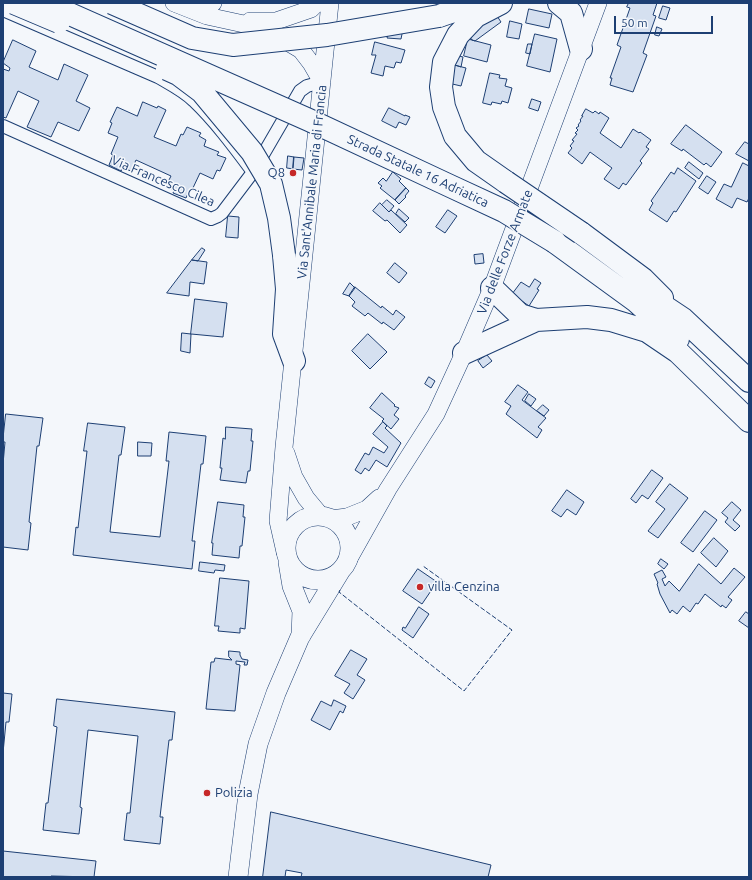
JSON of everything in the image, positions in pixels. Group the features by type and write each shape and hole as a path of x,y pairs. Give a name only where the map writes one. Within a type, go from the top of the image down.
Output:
{"highway":[{"path":"14,3 178,74 202,92 252,152 271,184 279,218 287,289 284,334 294,361"},
{"name":"Strada Statale 16 Adriatica","path":"45,3 309,120 557,237 636,301 732,386 749,404"},
{"name":"Strada Statale 16 Adriatica","path":"76,3 451,169 504,199 557,237 682,319 749,381"},
{"path":"112,3 192,38 233,45 327,35 439,16 477,3"},
{"path":"501,3 476,16 458,35 444,62 441,88 444,107 455,136 476,161 581,233 643,279 682,319"},
{"path":"559,3 571,13 581,48"},
{"path":"492,288 520,315 536,320 587,318 611,320 646,331 678,352 749,421"},
{"path":"464,353 536,320"}],"main road":[{"path":"178,5 213,3"},
{"name":"Via delle Forze Armate","path":"344,566 388,489 436,414 464,353 492,288 598,3"},
{"path":"234,22 276,21 329,4"},
{"name":"Via Sant'Annibale Maria di Francia","path":"287,557 278,521 284,447 294,361 329,4"},
{"path":"178,5 207,16 234,22 274,34 301,50 312,63 322,82"},
{"path":"238,877 248,794 258,744 276,693 300,637 344,566 350,552 350,542 346,532 339,524 326,517 306,498 294,477 284,447"},
{"name":"Via delle Forze Armate","path":"326,517 347,516 367,509 388,489"},
{"path":"300,637 302,611 292,586 287,557 288,537 295,525 303,520 312,516 326,517"},
{"path":"287,557 298,574 313,580 323,580 333,577 344,566"}],"street":[{"path":"3,10 158,77 178,89 193,100 226,136 253,172"},
{"name":"Via Francesco Cilea","path":"3,126 211,218 222,213 253,172 300,91 307,86 322,82"}],"building":[{"path":"629,3 657,3 653,15 656,16 643,53 647,55 633,92 610,85 612,78 610,78 621,47 617,45 630,8 627,7"},
{"path":"663,6 670,8 666,20 659,18"},
{"path":"529,9 552,14 549,28 526,23"},
{"path":"495,13 501,22 475,41 472,40 467,33"},
{"path":"510,21 522,24 519,39 507,37"},
{"path":"657,27 662,29 659,36 655,35"},
{"path":"403,29 401,39 387,38 389,31"},
{"path":"535,34 557,39 550,72 527,66"},
{"path":"468,39 491,45 487,62 464,56"},
{"path":"13,40 36,51 29,67 58,80 64,64 88,75 76,101 90,108 79,131 58,122 51,137 27,127 39,101 18,91 6,118 3,117 3,69 9,71 10,68 3,63"},
{"path":"375,42 405,50 401,63 396,62 394,68 385,66 383,76 371,73 376,55 372,55"},
{"path":"528,44 532,44 530,54 526,53"},
{"path":"455,55 463,57 461,67 452,64"},
{"path":"450,64 466,68 461,86 448,83"},
{"path":"490,73 500,75 499,78 507,79 505,86 512,88 508,103 502,101 501,104 492,102 491,105 483,103"},
{"path":"532,99 541,102 538,111 529,108"},
{"path":"143,102 166,110 154,137 176,146 181,134 183,135 187,127 201,133 199,136 206,140 204,146 219,152 217,155 226,158 220,171 217,170 213,179 200,173 192,190 190,189 186,198 173,193 174,190 166,186 171,176 136,160 131,171 123,168 121,171 109,165 113,155 111,154 118,137 108,133 112,123 110,122 117,107 137,116"},
{"path":"389,108 410,117 406,125 399,122 396,128 382,121"},
{"path":"586,109 593,113 595,111 599,114 600,112 609,118 600,133 621,148 633,129 651,140 646,147 649,149 640,161 642,163 626,185 623,183 619,189 604,179 612,168 590,152 582,164 568,153 572,148 570,146 574,141 572,140 577,134 575,133 578,130 576,128 579,126 580,120"},
{"path":"686,125 722,152 711,167 706,163 704,165 683,149 682,151 671,144"},
{"path":"745,142 749,144 749,161 736,154"},
{"path":"288,156 294,157 293,169 287,168"},
{"path":"294,157 304,158 302,170 293,169"},
{"path":"689,162 703,173 699,179 685,168"},
{"path":"743,163 749,166 749,198 747,202 737,198 732,208 716,199 724,184 731,187"},
{"path":"678,168 696,181 676,212 674,211 667,222 649,210 653,203 651,201 671,172 674,174"},
{"path":"393,172 401,179 399,181 406,188 395,200 380,188 382,186 378,183 383,178 386,181"},
{"path":"707,176 716,182 708,194 699,188"},
{"path":"406,188 409,191 405,196 406,197 399,204 395,200"},
{"path":"387,200 394,206 389,212 382,205"},
{"path":"380,203 389,212 391,210 407,225 400,233 387,220 385,221 373,211"},
{"path":"399,209 409,218 405,222 396,214"},
{"path":"448,210 457,216 445,233 436,227"},
{"path":"228,216 239,217 238,238 226,237"},
{"path":"202,248 205,250 198,261 192,260"},
{"path":"483,254 484,263 475,264 474,255"},
{"path":"192,260 207,262 204,284 190,282 189,296 167,293"},
{"path":"395,263 407,273 399,283 387,273"},
{"path":"535,279 541,283 537,289 539,290 529,306 512,294 521,282 529,287"},
{"path":"350,283 355,288 349,296 343,294"},
{"path":"355,287 381,308 382,306 393,315 396,310 405,317 394,330 383,322 382,324 368,313 365,316 352,306 355,302 349,296"},
{"path":"195,299 227,303 223,337 191,334"},
{"path":"182,333 191,334 190,353 181,351"},
{"path":"368,334 387,352 370,369 352,351"},
{"path":"487,355 492,361 483,368 478,361"},
{"path":"429,377 435,381 431,388 425,384"},
{"path":"518,385 528,392 522,400 546,418 538,427 542,430 537,438 506,414 511,406 505,402"},
{"path":"382,393 395,405 394,406 399,408 394,415 399,419 391,429 382,421 384,419 370,408"},
{"path":"529,394 536,399 531,406 525,401"},
{"path":"543,405 549,410 544,416 537,411"},
{"path":"6,414 43,418 39,446 37,446 29,522 31,523 28,550 3,547 3,464 5,442 3,442"},
{"path":"383,422 387,426 385,428 401,443 387,467 376,460 369,471 365,468 361,474 355,470 365,453 369,455 373,447 384,453 388,447 373,434"},
{"path":"88,423 125,427 121,455 119,455 110,532 160,537 169,461 166,461 169,432 206,436 203,464 201,464 192,541 195,541 192,569 73,555 76,527 78,528 87,451 84,451"},
{"path":"226,427 252,429 251,441 253,441 250,471 248,471 246,483 220,480 223,438 225,439"},
{"path":"138,442 152,443 151,456 138,456"},
{"path":"652,470 663,478 648,499 642,495 636,503 631,499"},
{"path":"670,484 688,498 658,538 648,531 665,509 656,502"},
{"path":"567,490 584,502 576,515 567,509 561,517 552,511"},
{"path":"218,502 244,505 243,517 245,517 242,546 240,546 239,558 212,555 212,543"},
{"path":"732,502 741,510 733,520 740,526 735,531 725,522 728,518 722,513"},
{"path":"705,511 717,520 693,552 681,543"},
{"path":"714,538 728,551 716,567 701,553"},
{"path":"661,559 668,564 664,569 658,564"},
{"path":"200,562 225,565 224,571 215,570 214,573 199,571"},
{"path":"699,564 721,584 734,568 745,577 728,597 732,600 726,608 722,605 721,607 705,594 690,612 683,606 677,614 672,610 670,613 660,594 658,583 654,574 662,570 666,577 662,579 665,586 669,581 679,591"},
{"name":"villa Cenzina","path":"418,569 437,582 422,604 403,591"},
{"path":"220,578 249,581 245,629 240,628 240,633 218,631 219,626 215,626"},
{"path":"419,607 429,614 413,638 402,630 403,627 405,628"},
{"path":"746,612 749,614 749,628 739,621"},
{"path":"351,650 367,659 357,675 365,680 353,699 344,693 350,684 335,676"},
{"path":"229,651 240,652 242,659 248,660 247,665 244,665 245,662 236,661 236,664 240,665 235,711 206,709 211,662 214,662 215,658 232,660 229,657"},
{"path":"3,693 12,694 9,722 6,722 3,753"},
{"path":"57,699 175,712 172,740 169,740 160,817 163,817 160,844 124,840 127,813 130,813 138,736 88,730 80,807 82,808 79,834 43,830 46,803 48,803 57,727 54,726"},
{"path":"334,700 346,706 343,713 340,711 330,730 311,720 321,701 331,706"},
{"path":"271,812 491,865 488,877 301,877 302,873 286,870 285,877 263,877"},
{"path":"3,851 96,861 94,877 3,877"}],"fence":[{"path":"340,590 339,592 464,691 512,630 423,566"}],"place":[{"name":"Q8","path":"293,173"},
{"name":"villa Cenzina","path":"420,587"},
{"name":"Polizia","path":"207,793"}]}
